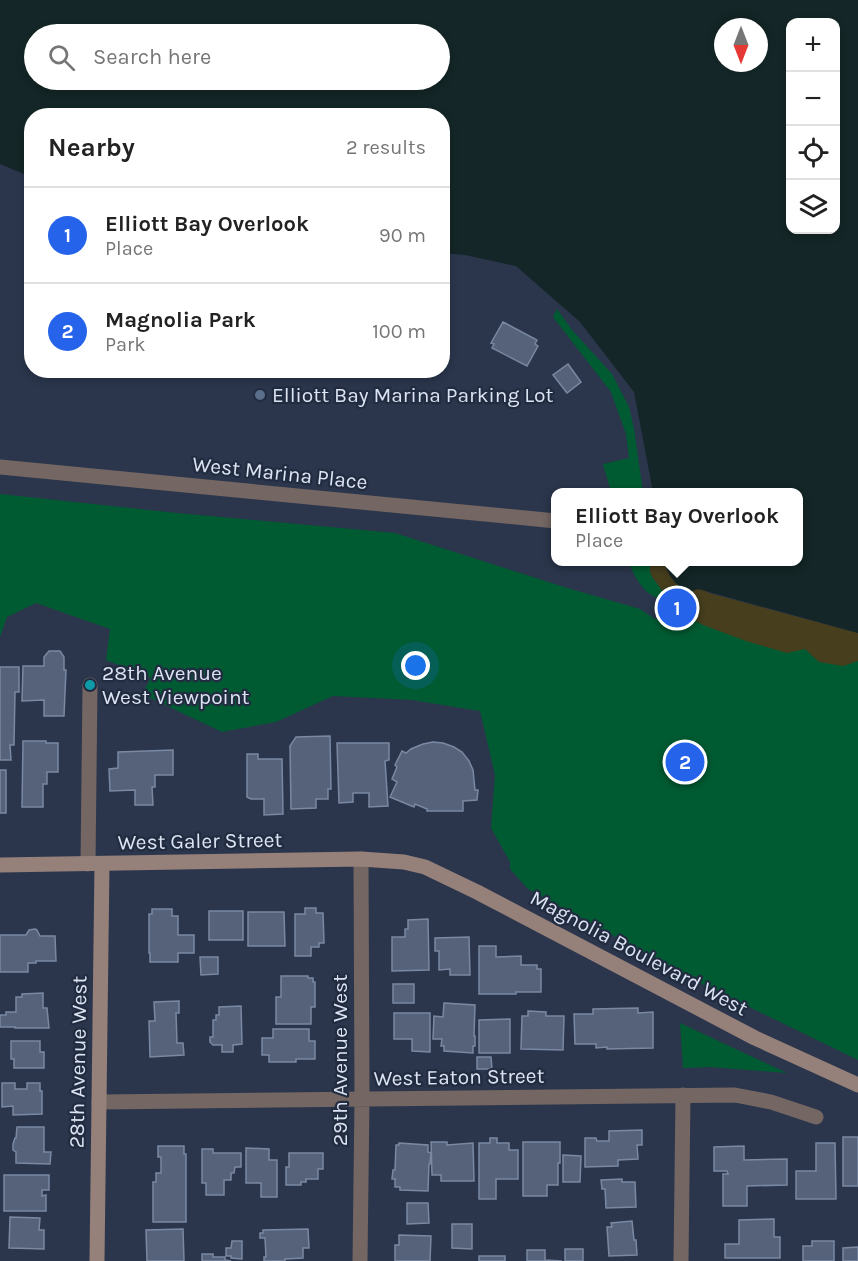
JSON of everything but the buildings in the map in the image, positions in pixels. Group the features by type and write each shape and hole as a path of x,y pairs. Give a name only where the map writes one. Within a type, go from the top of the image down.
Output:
{"main road":[{"name":"West Galer Street","path":"0,865 361,859 400,862"},
{"name":"Magnolia Boulevard West","path":"400,862 425,867 477,892 755,1038 858,1085"},
{"name":"28th Avenue West","path":"95,864 99,1102 97,1261"}],"street":[{"name":"West Marina Place","path":"0,467 551,521"},
{"name":"28th Avenue West","path":"90,685 95,864"},
{"name":"29th Avenue West","path":"360,1261 361,859"},
{"path":"681,1261 683,1095"},
{"name":"West Eaton Street","path":"99,1102 735,1095 771,1102 816,1117"}],"green space":[{"path":"557,309 572,330 612,374 629,407 642,488 610,488 603,464 629,458 626,434 611,392 553,317"},
{"path":"0,494 395,533 640,609 655,619 708,618 858,661 858,1060 698,982 528,889 510,869 510,862 491,828 495,775 480,711 412,700 333,696 276,722 222,732 142,694 151,678 106,660 110,629 36,603 7,617 0,637"},
{"path":"631,566 650,566 653,578 671,602 660,602 646,591"},
{"path":"680,1023 787,1073 710,1067 683,1068"}],"sand":[{"path":"650,566 673,566 709,593 858,633 858,661 843,666 819,662 805,649 787,653 703,625 687,616 671,602 650,572"}],"shaded area":[{"path":"0,0 858,0 858,633 698,589 684,590 673,580 666,566 803,566 803,488 652,488 634,392 580,322 516,266 450,254 450,108 24,108 24,174 0,164"}],"place":[{"name":"Elliott Bay Marina Parking Lot","path":"260,395"},
{"name":"Elliott Bay Overlook","path":"677,608"},
{"name":"28th Avenue West Viewpoint","path":"90,685"},
{"name":"Magnolia Park","path":"685,762"}]}
